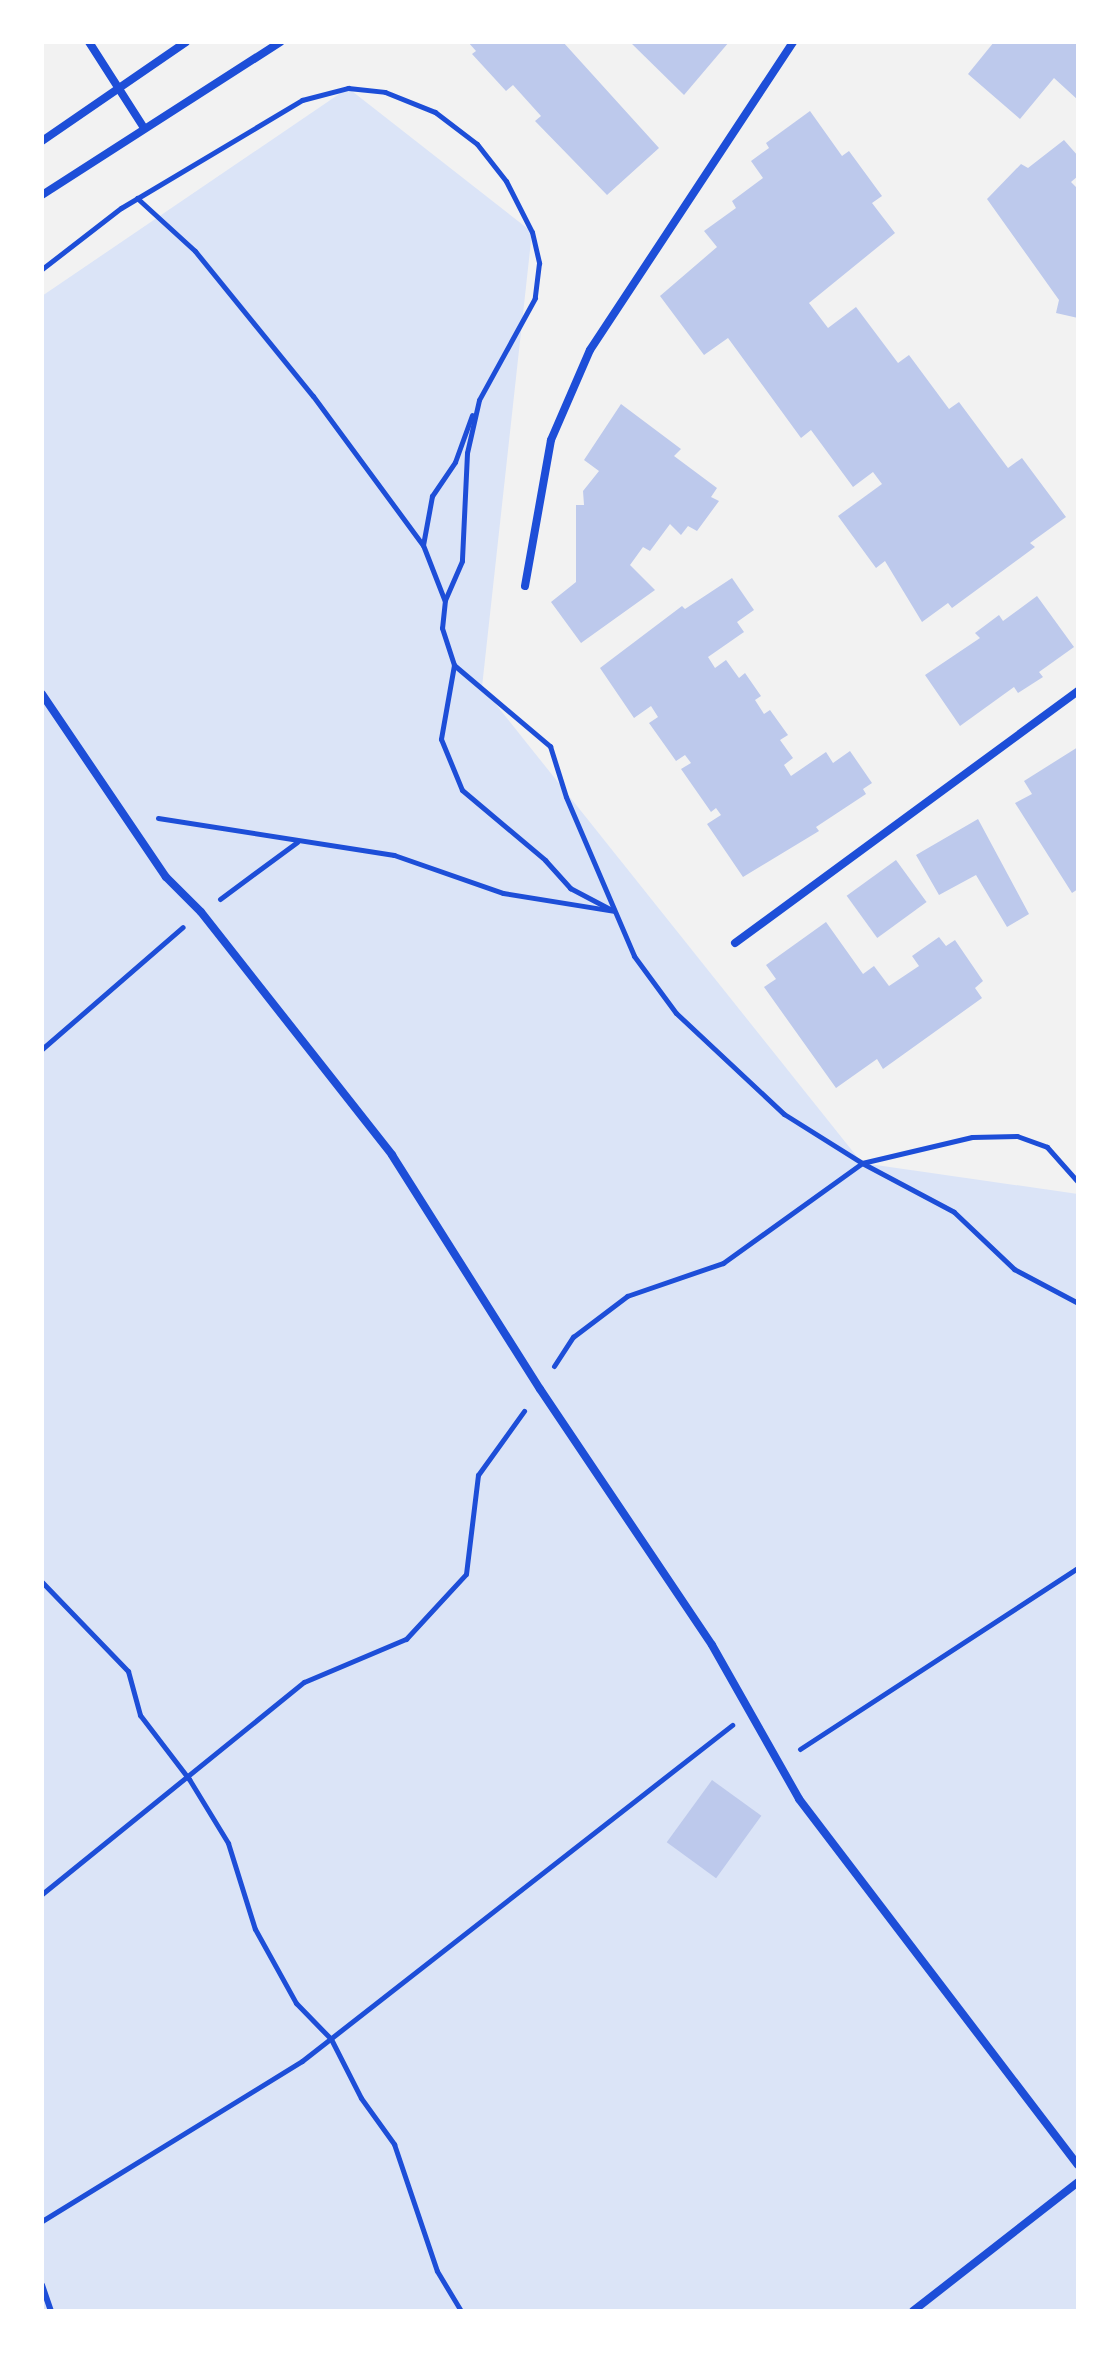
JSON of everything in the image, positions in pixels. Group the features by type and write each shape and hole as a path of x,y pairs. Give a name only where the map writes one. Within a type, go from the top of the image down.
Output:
{"street":[{"path":"89,42 144,128"},
{"path":"42,141 186,42"},
{"path":"42,195 280,42"},
{"path":"525,586 551,440 590,350 793,42"},
{"path":"735,943 1078,691"},
{"path":"42,694 166,877 201,912 392,1155 540,1389 712,1645 776,1765 1078,2165"},
{"path":"913,2311 1078,2182"}],"lane":[{"path":"42,2285 47,2306"}],"path":[{"path":"137,198 195,251 313,396 423,545 445,600"},
{"path":"423,545 432,496 455,462 479,400"},
{"path":"125,819 164,818 297,842 394,855 503,893 615,911 570,888 545,860 462,790 441,739 454,665"},
{"path":"42,1049 201,912 297,842"},
{"path":"42,1894 189,1779 304,1682 406,1639 466,1574 478,1475 573,1337 627,1296 723,1263 862,1163 954,1212 1014,1269 1078,1303"},
{"path":"776,1765 1078,1568"},
{"path":"42,1582 128,1671 140,1715 189,1779 228,1843 255,1929 289,1991 331,2039 361,2098 394,2144 437,2271 461,2311"},
{"path":"42,2221 331,2039 747,1713"}],"shaded area":[{"path":"348,88 532,232 482,687 862,1163 1078,1194 1078,2311 42,2311 42,296"}],"building":[{"path":"468,42 563,42 659,148 607,195 535,121 541,116 513,85 506,91 472,54 476,51"},
{"path":"630,42 729,42 684,95"},
{"path":"994,42 1078,42 1078,100 1054,78 1020,119 968,74"},
{"path":"810,111 842,156 849,151 882,196 872,203 895,233 809,303 828,328 856,307 898,363 909,355 949,409 959,402 1008,468 1022,458 1066,517 1030,543 1035,547 952,608 948,603 922,622 885,561 876,568 838,516 882,484 873,472 853,487 811,430 801,438 728,338 704,355 660,296 717,247 704,231 736,208 732,201 763,178 751,161 769,148 766,143"},
{"path":"1064,140 1078,156 1078,176 1071,182 1078,189 1078,318 1056,313 1059,300 987,199 1021,164 1028,168"},
{"path":"621,404 681,449 674,456 717,488 711,497 719,501 697,531 688,526 681,535 670,524 650,551 643,547 630,565 655,590 581,643 551,602 576,582 576,505 584,505 583,491 599,471 584,460"},
{"path":"732,578 754,610 737,622 744,632 708,657 715,668 726,660 739,678 745,673 761,696 755,700 764,714 770,710 788,735 780,740 793,758 784,765 791,776 826,752 833,763 850,751 872,783 863,789 866,794 816,827 819,831 743,877 707,824 721,815 716,808 711,812 681,769 691,763 685,755 676,761 649,723 658,717 651,706 634,718 600,668 682,606 685,609"},
{"path":"1037,596 1074,647 1039,672 1043,677 1018,693 1014,687 960,726 925,675 980,638 975,633 999,615 1003,621"},
{"path":"1078,747 1078,889 1072,893 1015,803 1032,794 1024,781"},
{"path":"978,819 1029,914 1007,927 976,875 939,895 916,855"},
{"path":"896,860 927,902 877,938 847,896"},
{"path":"826,922 863,974 874,966 889,986 919,966 912,956 939,937 946,946 955,940 983,981 975,988 982,998 883,1069 877,1059 836,1088 764,987 776,979 766,965"},
{"path":"712,1780 761,1816 716,1878 667,1842"}]}
